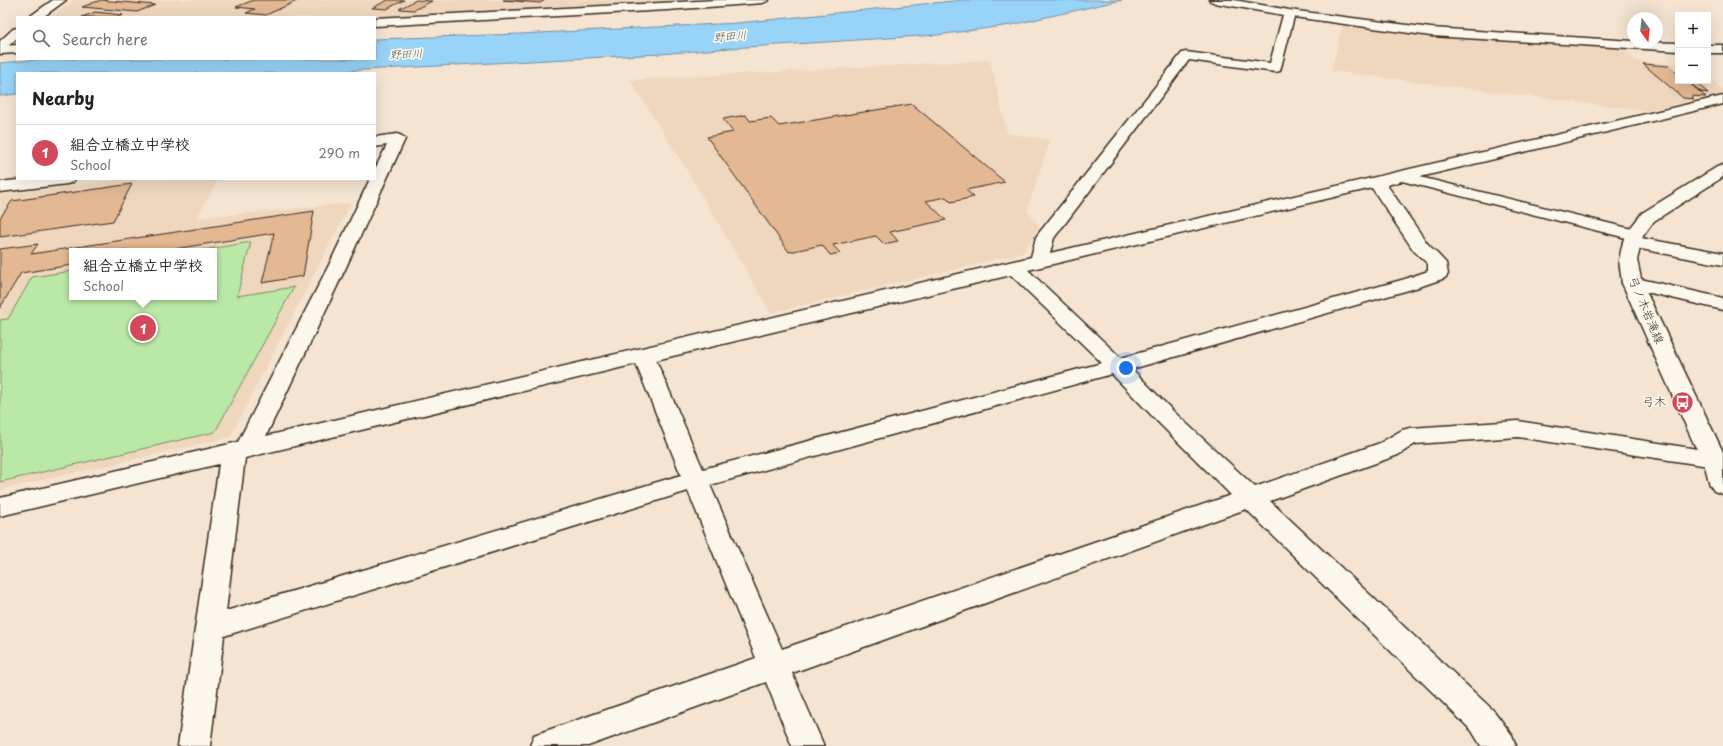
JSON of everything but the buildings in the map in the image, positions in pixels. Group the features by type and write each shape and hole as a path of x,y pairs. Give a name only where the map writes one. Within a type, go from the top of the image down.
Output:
{"main road":[{"path":"36,16 60,0"},
{"path":"376,22 667,7 763,0"},
{"path":"1215,0 1289,14 1431,32 1675,47"},
{"path":"1039,262 1045,237 1186,56 1275,68 1289,14"},
{"path":"0,47 16,33"},
{"path":"0,50 16,49"},
{"path":"1711,49 1723,49"},
{"path":"0,507 1723,100"},
{"path":"194,746 210,628 240,451 338,265 397,139 376,142"},
{"name":"弓ノ木岩滝線","path":"1723,170 1648,217 1633,239 1628,260 1632,283 1714,450 1723,485"},
{"path":"1401,175 1417,181 1633,239 1723,259"},
{"path":"0,187 58,180"},
{"path":"210,628 695,480 1117,366 1412,283 1438,274 1437,263 1420,247 1376,181"},
{"path":"1015,268 1117,366 1165,416 1483,721 1502,745"},
{"path":"1632,283 1723,304"},
{"path":"644,355 695,480 808,746"},
{"path":"546,746 1389,449 1410,436 1518,429 1714,450"}],"shaded area":[{"path":"74,0 736,0 376,19 376,16 51,16"},
{"path":"1343,22 1620,46 1637,61 1675,64 1675,84 1711,84 1711,76 1718,86 1723,89 1723,94 1648,111 1331,71"},
{"path":"990,60 1007,133 1050,140 1027,211 1039,226 1023,253 771,313 685,167 630,80"},
{"path":"121,180 217,180 197,218 351,203 230,437 0,490 0,195"}],"green space":[{"path":"251,242 237,296 294,287 215,432 0,482 0,320 8,319 32,277 69,271 69,300 217,300 217,248 215,248"}],"water":[{"name":"野田川","path":"963,0 1122,0 1011,25 937,35 660,54 326,72 16,72 16,94 0,96 0,63 32,60 376,60 376,39 520,34 738,23"}],"place":[{"name":"組合立橋立中学校","path":"143,328"},
{"name":"弓木","path":"1682,402"}]}
